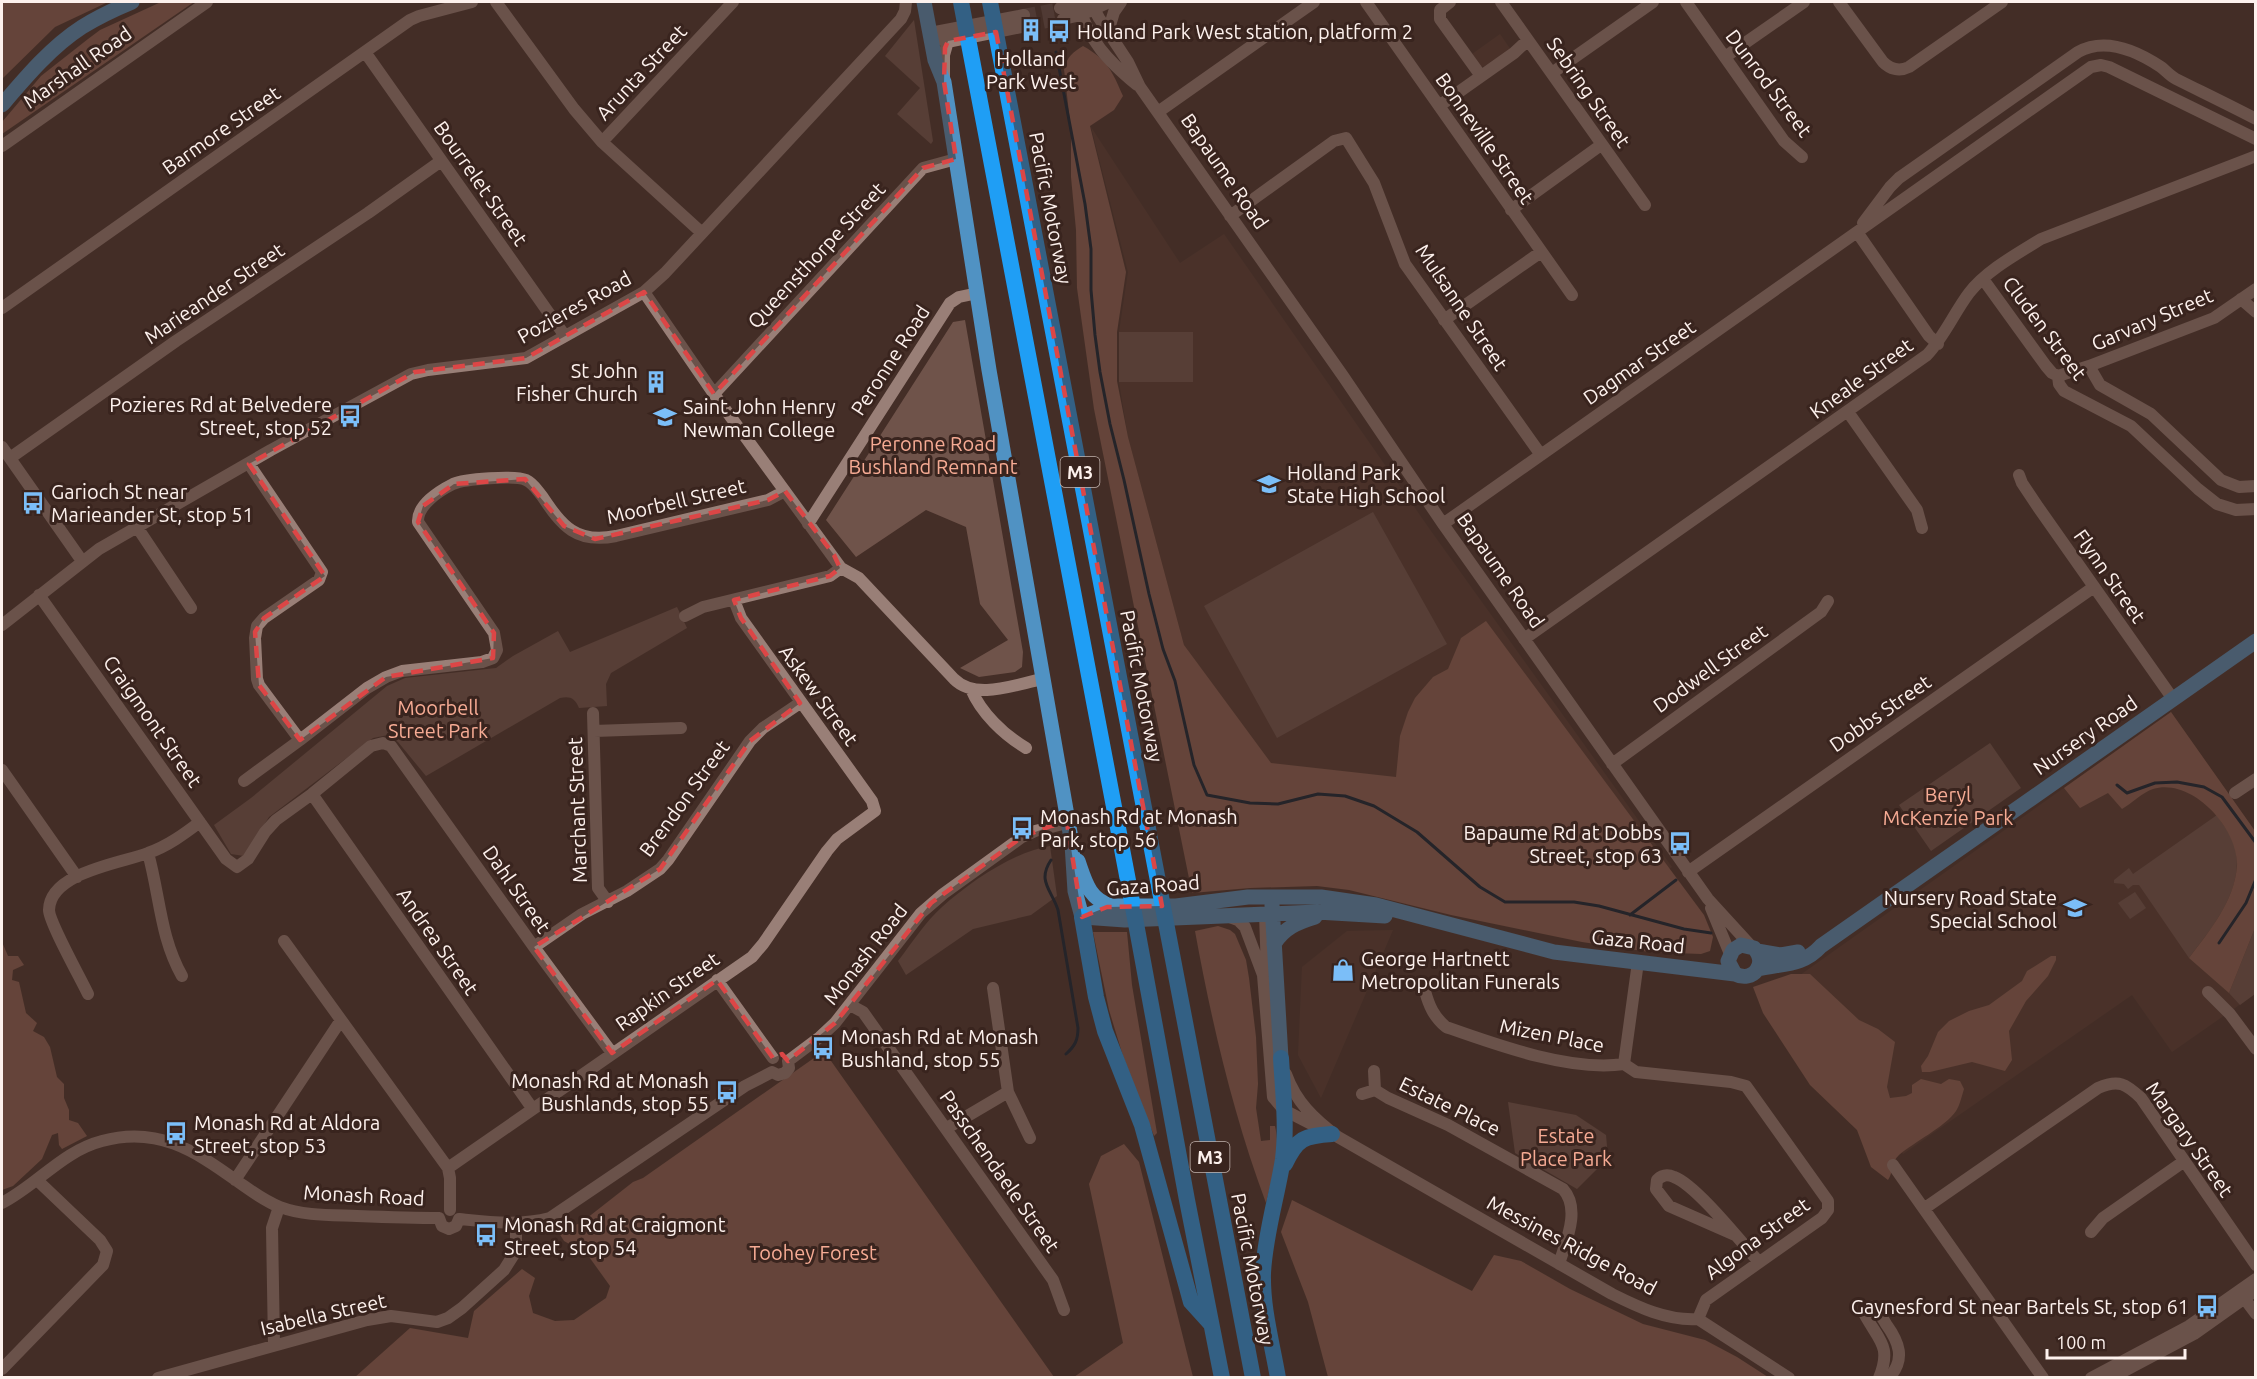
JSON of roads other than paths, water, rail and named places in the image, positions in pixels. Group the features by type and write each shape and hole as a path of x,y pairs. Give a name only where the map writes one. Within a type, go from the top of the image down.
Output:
{"highway":[{"name":"Pacific Motorway","path":"991,5 1253,1377"},
{"name":"M3","path":"962,8 1222,1377"},
{"path":"1082,916 1105,1031 1142,1125 1191,1302 1211,1324"},
{"path":"1278,1377 1265,1305 1263,1271 1270,1222 1281,1173 1284,1140 1281,1058"},
{"path":"1281,1173 1298,1142 1312,1136 1335,1136"}],"main road":[{"name":"Marshall Road","path":"2,105 33,70 70,36 97,18 132,2"},
{"path":"924,2 936,64 944,82 989,370 1067,823 1072,844 1090,892 1098,901 1112,906"},
{"name":"Nursery Road","path":"1758,969 1805,960 1812,956 1821,946 2256,641"},
{"path":"1072,844 1075,891 1082,916"},
{"name":"Gaza Road","path":"1082,916 1112,906 1176,906 1269,896 1345,899 1554,952 1735,974"},
{"name":"Messines Ridge Road","path":"1269,896 1281,1058"},
{"path":"1274,944 1282,933 1297,922 1333,912"},
{"name":"Gaza Road","path":"1082,916 1125,920 1333,912 1439,923"},
{"path":"1741,945 1754,949 1760,962 1758,969 1750,976 1735,974 1729,966 1729,955 1741,945"},
{"name":"Nursery Road","path":"1754,949 1770,954 1792,954 1821,946"},
{"name":"Gaza Road","path":"1692,968 1729,955"}],"street":[{"name":"Marshall Road","path":"2,146 207,2"},
{"name":"Barmore Street","path":"2,308 416,17 472,2"},
{"path":"496,2 573,109 603,142 702,233"},
{"name":"Arunta Street","path":"603,142 733,2"},
{"path":"1061,14 1085,6 1109,2"},
{"path":"1108,32 1114,12 1121,2"},
{"path":"1158,112 1314,2"},
{"name":"Bonneville Street","path":"1366,2 1572,295"},
{"path":"1450,2 1441,8 1440,19 1481,76"},
{"name":"Sebring Street","path":"1502,2 1601,146 1645,205"},
{"path":"1552,73 1653,2"},
{"name":"Dunrod Street","path":"1686,2 1786,143 1802,157"},
{"path":"1725,57 1804,2"},
{"path":"1839,2 1883,62 1890,68 1899,70 1909,67 2002,2"},
{"name":"Pozieres Road","path":"2,625 82,561 137,527 415,372 526,358 644,292 660,278 901,19 906,6"},
{"name":"Bapaume Road","path":"1085,6 1108,32 1128,62 1140,87 1688,872 1708,899 1754,949"},
{"name":"Bapaume Road","path":"1085,6 1088,31 1104,55 1140,87"},
{"path":"1025,20 948,41 930,34 1025,20"},
{"path":"1438,106 1528,40"},
{"path":"944,82 944,55 948,41"},
{"name":"Dagmar Street","path":"1857,232 1899,178 2078,52 2097,46 2120,48 2159,66 2173,77 2256,119"},
{"name":"Bourrelet Street","path":"365,52 565,336"},
{"name":"Dagmar Street","path":"1443,524 2084,71 2098,65 2109,67 2256,139"},
{"name":"Mulsanne Street","path":"1230,216 1334,141 1346,138 1374,183 1403,261 1541,455"},
{"path":"1512,210 1601,146"},
{"name":"Kneale Street","path":"1524,639 1927,356 1938,344 1966,297 1983,279 2041,239 2256,156"},
{"name":"Queensthorpe Street","path":"714,394 923,168 956,159"},
{"name":"Marieander Street","path":"10,458 183,336 351,225 441,161"},
{"path":"1857,232 1929,336 1938,344"},
{"path":"1444,320 1541,252"},
{"name":"Cluden Street","path":"1983,279 2048,369 2058,376 2059,384 2064,391 2131,426 2211,500 2230,509 2256,509"},
{"name":"Garvary Street","path":"2058,376 2211,319 2256,289"},
{"path":"644,292 714,394 841,568 859,578 954,680 971,689 990,689 1042,680"},
{"name":"Peronne Road","path":"808,524 950,303 959,297 978,293"},
{"path":"2241,299 2256,312"},
{"name":"Cluden Street","path":"2089,366 2100,385 2151,414 2224,483 2243,488 2256,486"},
{"path":"1848,412 1917,510 1922,528"},
{"path":"2,447 82,561"},
{"path":"249,464 322,572 319,580 264,618 255,632 259,685 300,740"},
{"name":"Flynn Street","path":"2019,475 2024,486 2173,699"},
{"name":"Moorbell Street","path":"244,781 367,688 386,677 402,671 482,662 493,658 497,650 494,633 418,522 423,506 454,484 512,477 525,479 535,487 564,526 595,539 768,500 785,491"},
{"path":"137,527 191,608"},
{"path":"685,616 703,607 830,576 841,568"},
{"name":"Dobbs Street","path":"1688,872 2094,587"},
{"name":"Craigmont Street","path":"39,596 226,859 237,867 249,857 265,832 276,820 312,794"},
{"name":"Askew Street","path":"734,600 741,618 872,801 874,811"},
{"name":"Dodwell Street","path":"1612,764 1821,612 1828,601"},
{"path":"971,689 977,702 1008,736 1026,748"},
{"name":"Brendon Street","path":"534,947 582,914 608,902 660,869 750,741 763,728 800,703"},
{"name":"Marchant Street","path":"593,714 598,888 608,902"},
{"path":"594,731 681,728"},
{"name":"Dahl Street","path":"312,794 371,746 383,743 391,746 612,1053"},
{"path":"2,770 77,877"},
{"path":"2235,793 2256,779"},
{"name":"Andrea Street","path":"312,794 532,1108"},
{"name":"Rapkin Street","path":"448,1168 752,957 764,944 827,850 837,839 874,811"},
{"path":"88,994 49,914 55,893 77,877 103,866 148,853 171,842 200,822"},
{"name":"Monash Road","path":"439,1218 443,1212 516,1223 532,1222 557,1214 745,1086 772,1072 778,1075 785,1073 789,1068 788,1061 820,1038 835,1023 911,924 931,903 1022,837 1035,831 1067,823"},
{"path":"148,853 157,885 164,937 182,976"},
{"name":"Bapaume Road","path":"1708,899 1729,955"},
{"path":"1269,914 1266,999 1271,1090 1276,1102 1284,1110"},
{"path":"1223,916 1238,920 1246,929 1261,969 1266,999"},
{"path":"284,941 448,1168 454,1214"},
{"path":"1624,1064 1638,962"},
{"path":"717,980 773,1058"},
{"path":"993,988 1008,1092 1030,1138"},
{"name":"Mizen Place","path":"1425,991 1429,1006 1437,1020 1446,1027 1511,1050 1605,1067 1624,1064"},
{"path":"2208,992 2230,1014 2256,1049"},
{"name":"Passchendaele Street","path":"850,1005 863,1012 947,1128 1053,1280 1064,1310"},
{"path":"235,1180 341,1020"},
{"path":"773,1058 782,1056 788,1061"},
{"path":"772,1072 770,1064 773,1058"},
{"name":"Messines Ridge Road","path":"1281,1058 1290,1084 1300,1102 1312,1117 1335,1136"},
{"name":"Algona Street","path":"1624,1064 1636,1072 1731,1082 1746,1086 1824,1194 1828,1205 1825,1214 1706,1300 1698,1319"},
{"name":"Estate Place","path":"1374,1071 1375,1090"},
{"name":"Margary Street","path":"1925,1208 2089,1094 2109,1083 2120,1083 2129,1087 2141,1098 2256,1265"},
{"name":"Estate Place","path":"1362,1094 1375,1090 1448,1125 1563,1189 1570,1197 1573,1209 1559,1264"},
{"path":"947,1128 1008,1092"},
{"name":"Messines Ridge Road","path":"1284,1110 1335,1136 1635,1306 1686,1320 1698,1319 1790,1377"},
{"name":"Monash Road","path":"2,1203 20,1194 80,1148 103,1140 137,1136 177,1144 256,1195 279,1207 324,1215 439,1218"},
{"path":"2091,1232 2103,1218 2183,1162"},
{"path":"1893,1165 2043,1377"},
{"path":"1735,1235 1669,1206 1657,1192 1655,1185 1657,1180 1667,1175 1680,1180 1718,1214 1759,1262"},
{"path":"2,1369 103,1265 107,1251 100,1240 37,1180"},
{"path":"274,1344 272,1228 279,1207"},
{"name":"Monash Road","path":"439,1218 442,1226 448,1229 456,1226 454,1214"},
{"name":"Isabella Street","path":"158,1377 367,1320 391,1316 437,1322 448,1318 504,1270 516,1251 516,1223"},
{"path":"2091,1377 2189,1326 2256,1279"},
{"path":"2111,1377 2194,1334 2256,1290"},
{"path":"2244,1298 2256,1314"},
{"path":"1879,1377 1886,1354 1864,1314 1866,1308 1870,1306 1877,1311 1899,1344 1899,1360 1889,1377"}],"waterway":[{"path":"1056,52 1085,204 1091,249 1091,290 1095,335 1110,424 1163,649 1175,681 1194,765 1207,795 1250,803 1278,804 1318,794 1345,796 1374,806 1417,832 1480,887 1505,902 1574,902 1599,906 1684,929 1711,933"},
{"path":"2117,785 2127,793 2155,783 2177,782 2204,787 2222,797 2256,843"},
{"path":"1051,860 1047,867 1045,880 1058,910 1078,1028 1075,1043 1066,1054"},
{"path":"2219,943 2246,903 2256,879"},
{"path":"1630,915 1676,880"}],"tunnel":[{"path":"1024,15 1060,8"},
{"path":"1026,26 1063,19"}],"place":[{"name":"Holland Park West","path":"1031,30"},
{"name":"Holland Park West station, platform 2","path":"1059,31"},
{"name":"St John Fisher Church","path":"656,382"},
{"name":"Pozieres Rd at Belvedere Street, stop 52","path":"350,416"},
{"name":"Saint John Henry Newman College","path":"665,417"},
{"name":"Holland Park State High School","path":"1269,484"},
{"name":"Garioch St near Marieander St, stop 51","path":"33,503"},
{"name":"Monash Rd at Monash Park, stop 56","path":"1022,828"},
{"name":"Bapaume Rd at Dobbs Street, stop 63","path":"1680,843"},
{"name":"Nursery Road State Special School","path":"2075,908"},
{"name":"George Hartnett Metropolitan Funerals","path":"1343,970"},
{"name":"Monash Rd at Monash Bushland, stop 55","path":"823,1048"},
{"name":"Monash Rd at Monash Bushlands, stop 55","path":"727,1092"},
{"name":"Monash Rd at Aldora Street, stop 53","path":"176,1133"},
{"name":"Monash Rd at Craigmont Street, stop 54","path":"486,1235"},
{"name":"Gaynesford St near Bartels St, stop 61","path":"2207,1306"}],"park label":[{"name":"Peronne Road Bushland Remnant","path":"933,454"},
{"name":"Moorbell Street Park","path":"438,718"},
{"name":"Beryl McKenzie Park","path":"1948,806"},
{"name":"Estate Place Park","path":"1566,1146"},
{"name":"Toohey Forest","path":"813,1252"}]}
